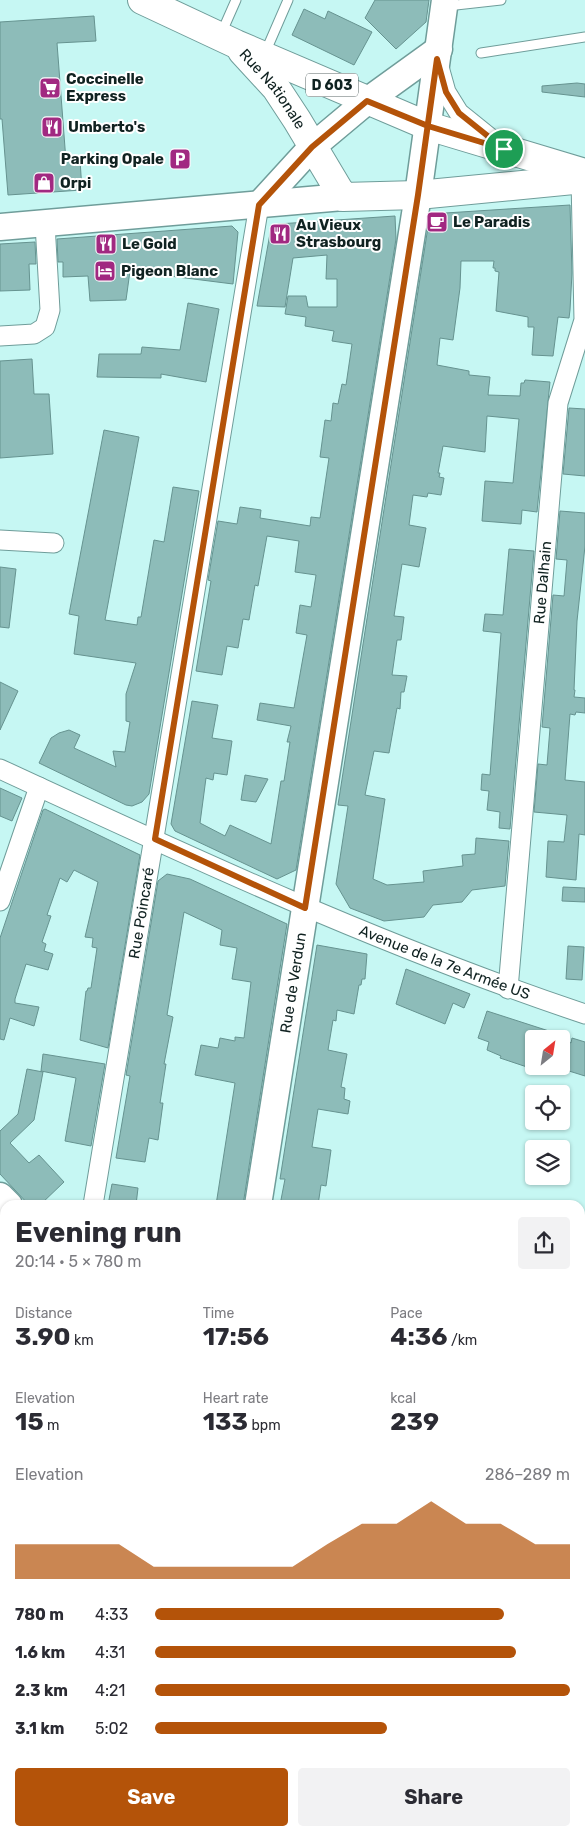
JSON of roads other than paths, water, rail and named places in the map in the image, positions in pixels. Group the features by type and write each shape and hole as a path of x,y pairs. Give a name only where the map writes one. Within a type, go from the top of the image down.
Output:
{"main road":[{"name":"D 603","path":"142,0 228,40"},
{"name":"Rue de Verdun","path":"259,1200 418,195 445,3"},
{"name":"Rue Nationale","path":"228,40 428,126 504,149 584,177"},
{"name":"Rue Nationale","path":"228,40 276,88 343,197"},
{"path":"259,205 312,147 367,101 438,54"},
{"path":"0,228 343,197 418,195 584,177"}],"street":[{"path":"438,54 446,92 459,113 504,149"},
{"name":"Rue Dalhain","path":"508,989 558,403 584,320 584,177"},
{"name":"Rue Poincaré","path":"94,1200 259,205"},
{"path":"0,336 34,334 45,327 50,310 45,224"},
{"path":"0,540 54,543"},
{"name":"Avenue de la 7e Armée US","path":"0,769 305,908 508,989 585,1014"},
{"path":"0,901 39,787"}],"lane":[{"path":"228,40 236,0"},
{"path":"264,56 288,0"},
{"path":"445,3 501,0"},
{"path":"481,53 585,37"}],"place":[{"name":"Coccinelle Express","path":"50,88"},
{"name":"Umberto's","path":"52,127"},
{"name":"Parking Opale","path":"180,159"},
{"name":"Orpi","path":"44,183"},
{"name":"Le Paradis","path":"437,222"},
{"name":"Au Vieux Strasbourg","path":"280,234"},
{"name":"Le Gold","path":"106,244"},
{"name":"Pigeon Blanc","path":"105,271"}]}
